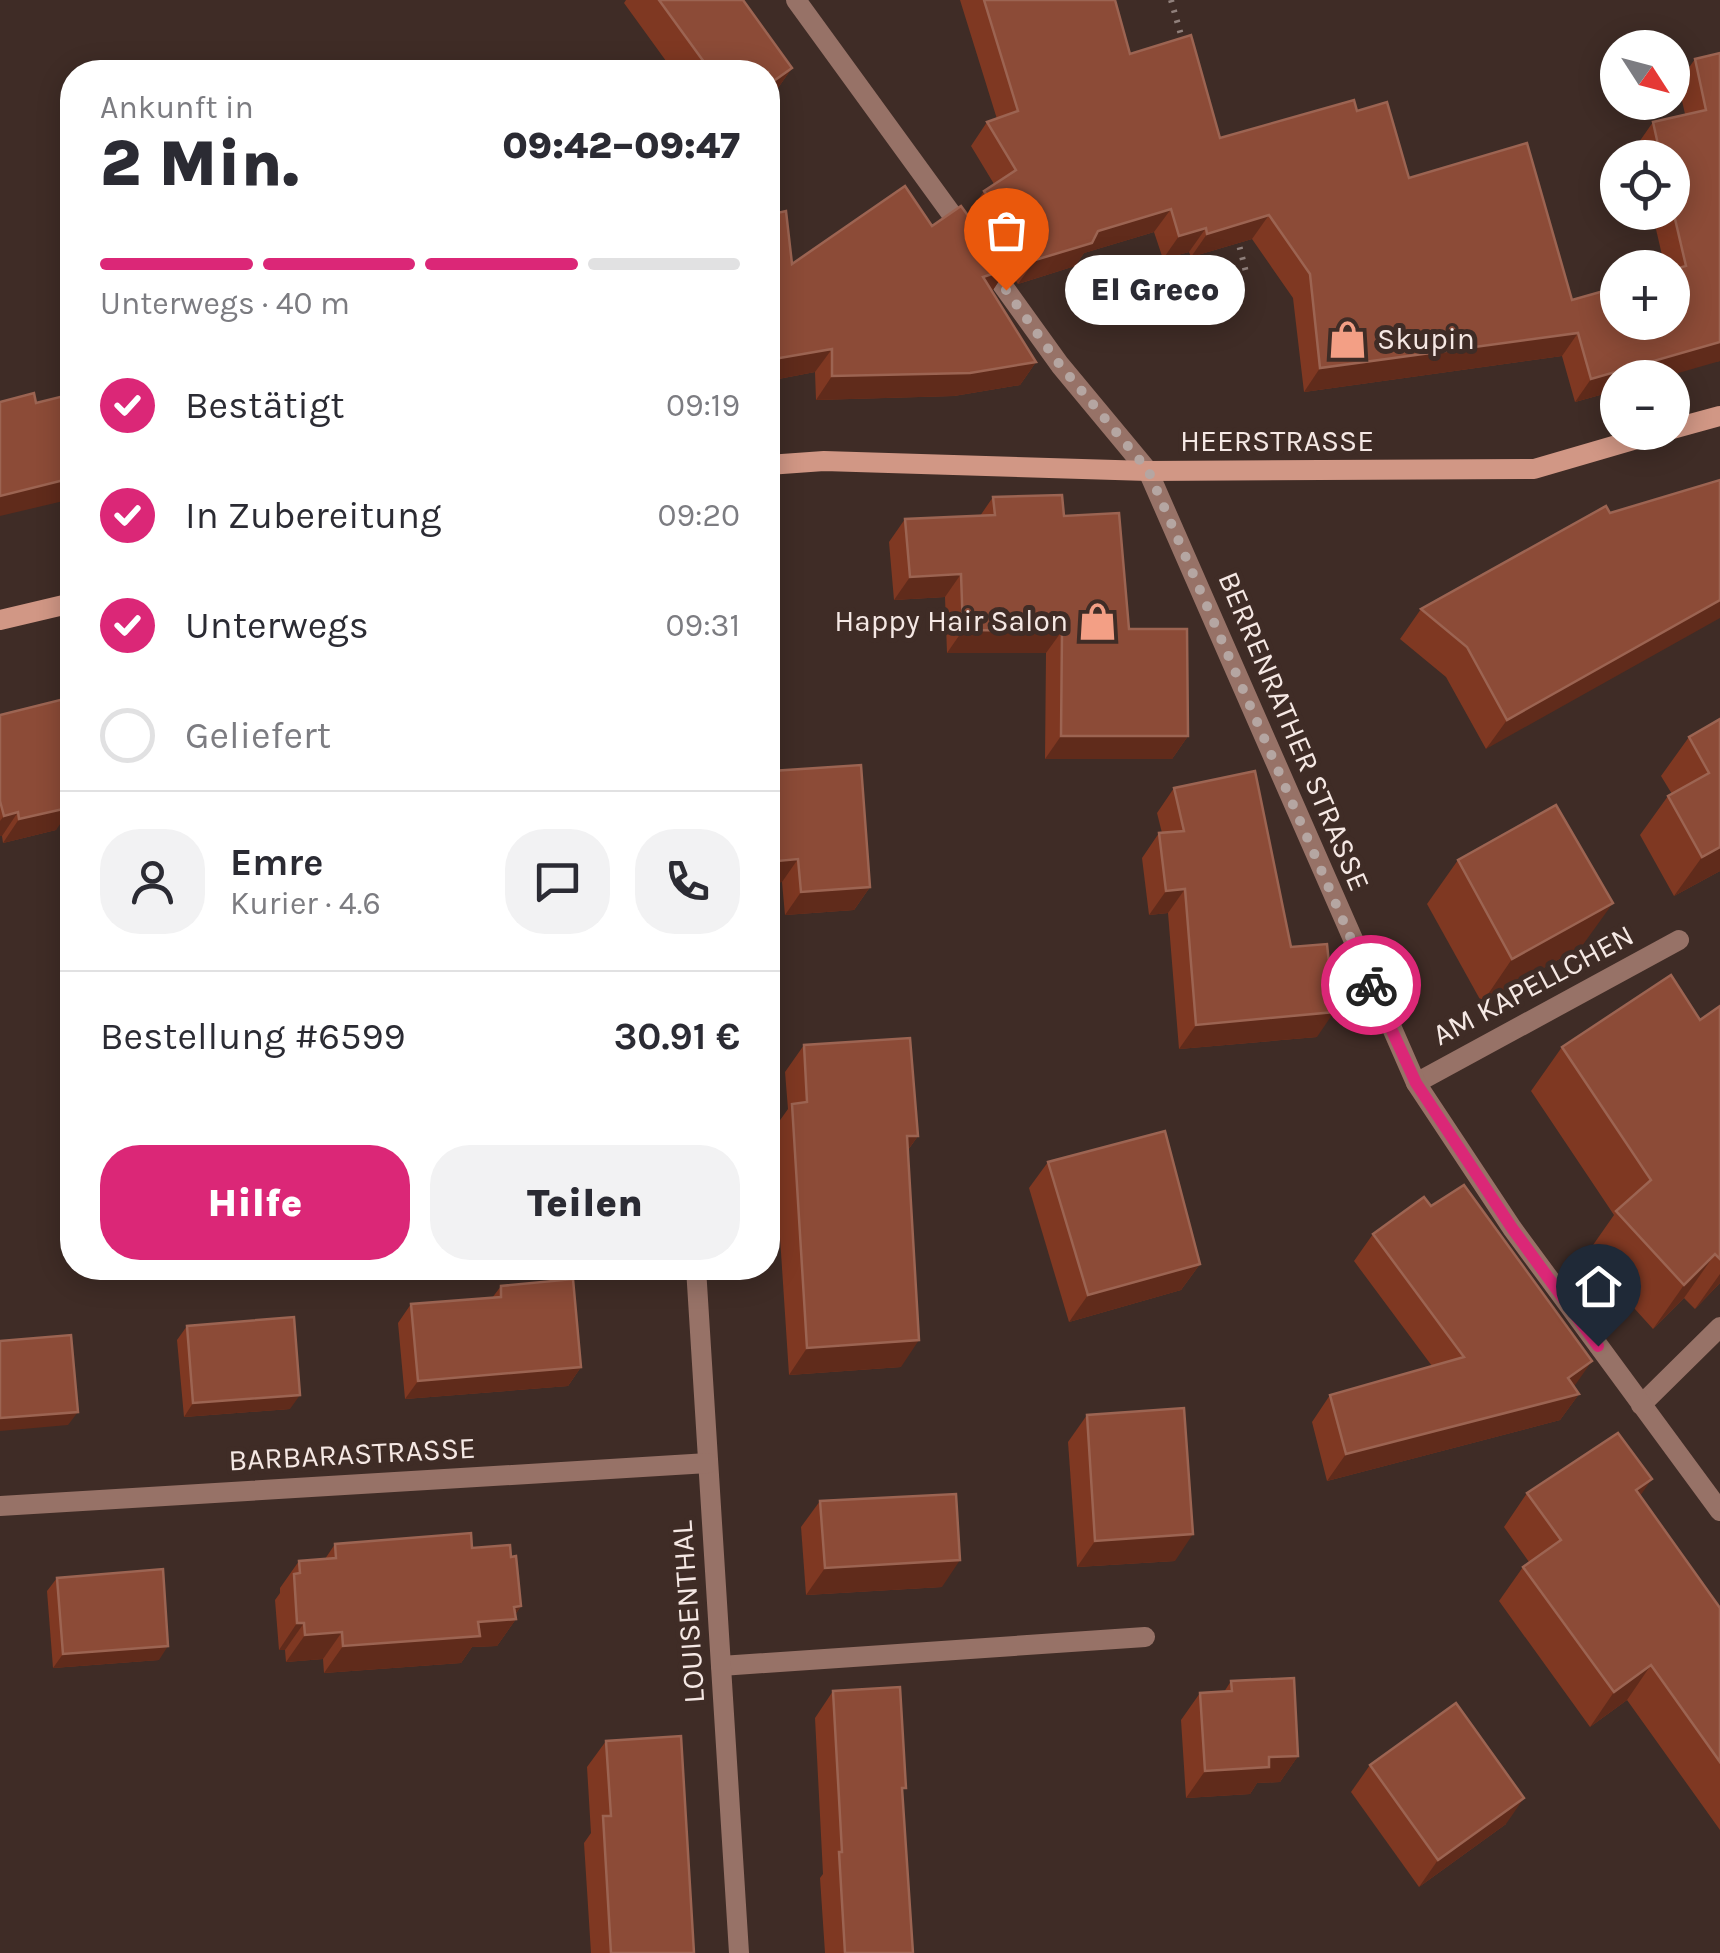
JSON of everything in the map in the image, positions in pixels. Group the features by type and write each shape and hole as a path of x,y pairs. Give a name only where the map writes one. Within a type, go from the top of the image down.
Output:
{"main road":[{"path":"1690,424 1720,416"},
{"name":"HEERSTRASSE","path":"780,465 824,461 1148,470 1534,469 1600,450"},
{"path":"0,620 60,606"}],"street":[{"name":"BERRENRATHER STRASSE","path":"796,0 1060,365 1148,470 1416,1083 1512,1228 1720,1511"},
{"name":"AM KAPELLCHEN","path":"1416,1083 1679,940"},
{"name":"LOUISENTHAL","path":"697,1280 739,1953"},
{"path":"1642,1405 1720,1327"},
{"name":"BARBARASTRASSE","path":"0,1506 708,1463"},
{"path":"721,1666 1145,1637"}],"path":[{"path":"1171,0 1186,55"},
{"path":"1232,221 1248,276"}],"building":[{"path":"659,0 743,0 792,68 780,76 780,60 703,60"},
{"path":"984,0 1115,0 1130,54 1191,35 1220,138 1354,100 1357,111 1387,102 1409,178 1527,143 1572,300 1600,292 1600,340 1690,340 1690,250 1682,250 1678,230 1690,230 1690,140 1657,140 1653,122 1690,120 1690,114 1706,110 1695,59 1720,53 1720,342 1657,360 1600,360 1600,376 1591,379 1578,333 1320,368 1310,274 1269,215 1207,234 1206,228 1179,236 1171,209 1098,231 1092,243 1035,260 984,191 1016,170 987,122 1018,111"},
{"path":"905,186 932,226 961,206 1007,269 983,277 1036,362 970,373 832,376 832,349 780,358 780,212 786,211 792,264"},
{"path":"34,393 36,403 60,397 60,481 0,496 0,402"},
{"path":"1720,480 1720,600 1507,720 1467,647 1421,609 1606,506 1610,513"},
{"path":"1062,495 1064,516 1119,513 1129,629 1187,629 1188,736 1061,736 1062,631 963,630 961,574 910,577 905,519 995,515 993,497"},
{"path":"60,700 60,810 19,819 18,812 4,816 0,801 0,715"},
{"path":"1720,719 1720,847 1702,857 1668,796 1709,773 1689,737"},
{"path":"861,765 870,887 801,892 798,859 780,861 780,770"},
{"path":"1255,771 1291,947 1327,944 1334,1012 1196,1025 1185,889 1166,891 1159,833 1184,831 1174,788"},
{"path":"1556,805 1613,903 1512,959 1458,860"},
{"path":"1671,975 1700,1020 1720,1006 1720,1259 1715,1254 1684,1285 1616,1211 1651,1180 1562,1047"},
{"path":"910,1038 918,1136 907,1136 919,1340 807,1348 792,1104 807,1102 804,1045"},
{"path":"1165,1131 1200,1264 1088,1295 1048,1162"},
{"path":"1464,1185 1592,1361 1568,1378 1579,1394 1346,1454 1330,1395 1464,1357 1373,1234 1424,1197 1431,1206"},
{"path":"573,1280 581,1367 418,1381 411,1304 501,1297 501,1286"},
{"path":"294,1317 300,1395 193,1403 187,1326"},
{"path":"71,1335 78,1412 0,1418 0,1341"},
{"path":"1184,1408 1193,1534 1095,1541 1087,1415"},
{"path":"1618,1433 1652,1479 1636,1490 1720,1608 1720,1762 1651,1665 1614,1692 1523,1567 1561,1540 1527,1493"},
{"path":"956,1494 960,1560 825,1568 820,1501"},
{"path":"471,1533 472,1548 510,1545 511,1557 516,1556 521,1606 514,1607 516,1619 478,1622 480,1636 343,1646 342,1632 305,1635 304,1623 297,1623 294,1574 300,1573 299,1561 336,1558 335,1544"},
{"path":"163,1569 168,1646 63,1654 57,1578"},
{"path":"1294,1678 1298,1756 1269,1757 1269,1767 1205,1771 1200,1693 1232,1691 1231,1681"},
{"path":"900,1687 913,1953 845,1953 833,1691"},
{"path":"1456,1703 1524,1798 1438,1860 1370,1765"},
{"path":"681,1736 694,1953 611,1953 603,1816 611,1816 606,1741"}],"way so far":[{"path":"1006,290 1060,365 1148,470 1371,985"}],"place":[{"name":"El Greco","path":"1006,290"},
{"name":"Skupin","path":"1347,339"},
{"name":"Happy Hair Salon","path":"1098,621"}],"route":[{"path":"1371,985 1416,1083 1512,1228 1598,1346"}]}
